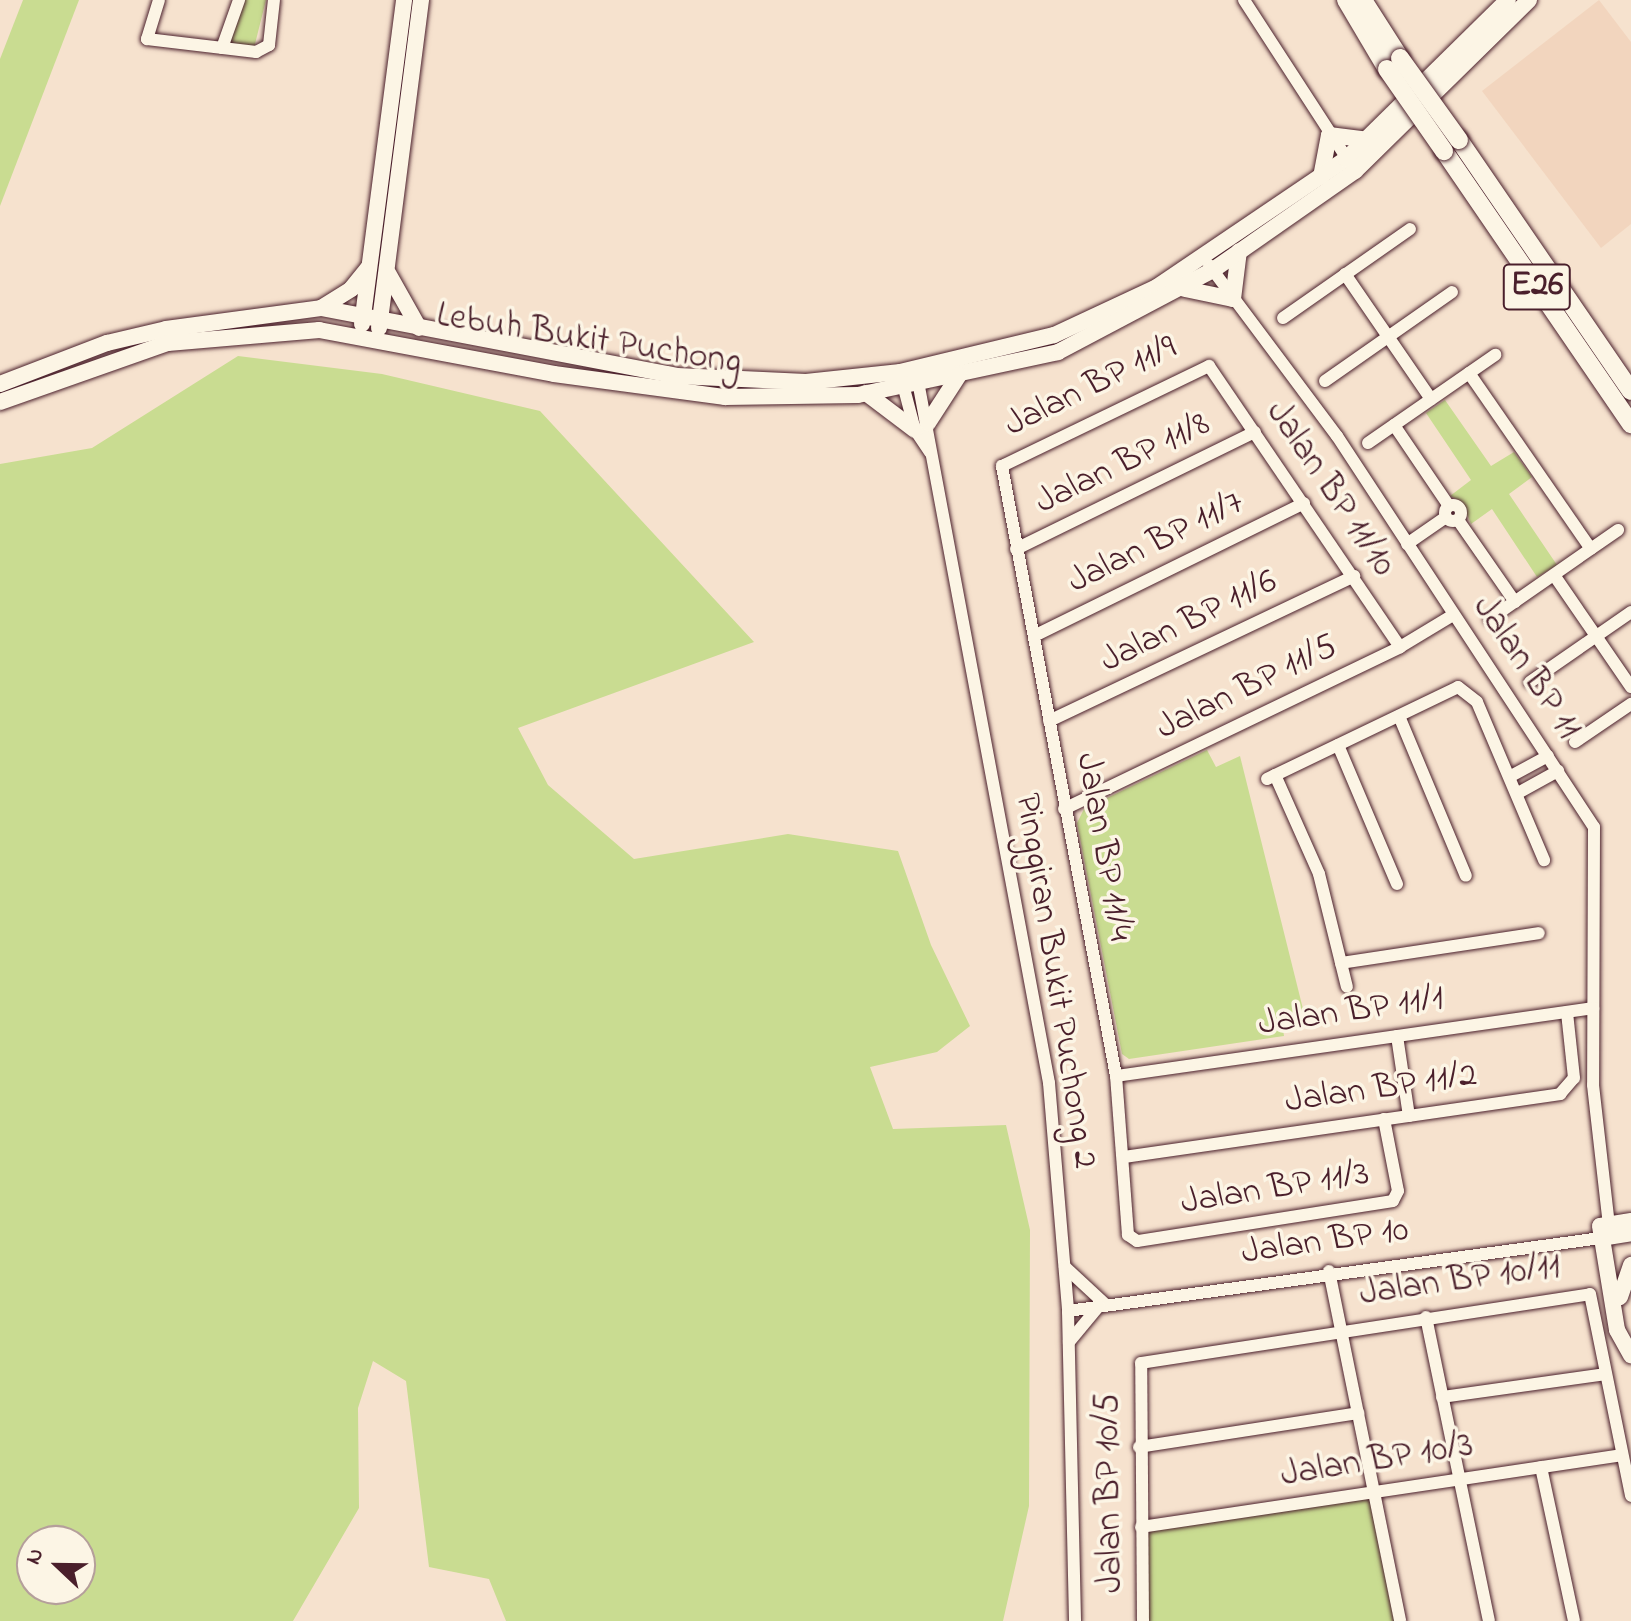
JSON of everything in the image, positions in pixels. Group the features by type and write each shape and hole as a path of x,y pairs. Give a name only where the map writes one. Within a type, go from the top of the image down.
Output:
{"highway":[{"name":"E26","path":"1346,0 1631,391"},
{"name":"E26","path":"1363,0 1394,63"},
{"name":"E26","path":"1451,145 1631,424"}],"main road":[{"path":"369,336 393,82 404,0"},
{"path":"321,308 351,289 378,266 411,83 421,0"},
{"name":"Lebuh Bukit Puchong","path":"0,402 167,336 280,332 369,336 678,394 809,399 865,393 1054,335 1145,293 1321,177 1350,165 1367,140 1508,0"},
{"name":"Lebuh Bukit Puchong","path":"0,384 107,343 167,336 321,308 677,376 806,382 959,375 1058,352 1181,290 1239,251 1350,165 1529,0"},
{"path":"393,82 411,83"},
{"path":"1321,177 1329,135 1367,140"},
{"path":"1181,290 1233,299 1239,251"},
{"path":"378,266 419,328"},
{"path":"865,393 922,426 959,375"},
{"path":"1602,1232 1631,1221"},
{"path":"1602,1232 1631,1233"},
{"path":"1602,1232 1631,1338"},
{"path":"1602,1232 1617,1330 1631,1355"},
{"path":"1620,1297 1631,1265"}],"street":[{"path":"159,0 147,39 222,48 266,49 274,0"},
{"path":"222,48 239,0"},
{"path":"1244,0 1350,165"},
{"path":"1283,318 1410,229"},
{"name":"Jalan BP 11","path":"1202,256 1337,436 1586,812 1597,843 1593,1008 1602,1232"},
{"path":"1345,274 1431,399"},
{"path":"1325,381 1452,292"},
{"path":"1368,443 1495,355"},
{"name":"Jalan BP 11/10","path":"1209,366 1400,647"},
{"name":"Jalan BP 11/9","path":"1002,466 1209,366"},
{"path":"1469,373 1591,549"},
{"name":"Pinggiran Bukit Puchong 2","path":"909,378 930,452 1049,1083 1068,1311 1074,1615"},
{"path":"1394,425 1451,514 1515,602"},
{"name":"Jalan BP 11/8","path":"1016,549 1255,432"},
{"name":"Jalan BP 11/4","path":"1002,466 1116,1076 1132,1239"},
{"name":"Jalan BP 11/7","path":"1034,636 1304,503"},
{"path":"1407,544 1451,514"},
{"path":"1490,619 1618,530"},
{"path":"1554,575 1631,687"},
{"name":"Jalan BP 11/6","path":"1049,721 1354,576"},
{"path":"1530,682 1631,612"},
{"name":"Jalan BP 11/5","path":"1064,809 1400,647 1453,615"},
{"path":"1347,987 1319,874 1271,777 1458,687 1477,702 1511,776 1544,860"},
{"path":"1575,742 1631,704"},
{"path":"1399,716 1466,876"},
{"path":"1338,745 1397,884"},
{"path":"1511,776 1548,756"},
{"path":"1518,793 1558,771"},
{"path":"1341,963 1539,933"},
{"name":"Jalan BP 11/1","path":"1116,1076 1593,1008"},
{"name":"Jalan BP 11/2","path":"1124,1157 1560,1094 1574,1078 1567,1012"},
{"path":"1397,1036 1409,1116"},
{"name":"Jalan BP 11/3","path":"1132,1239 1393,1201 1398,1191 1384,1119"},
{"name":"Jalan BP 10","path":"1068,1311 1602,1232"},
{"path":"1065,1267 1103,1306 1069,1342"},
{"path":"1329,1271 1400,1621"},
{"name":"Jalan BP 10/11","path":"1139,1365 1342,1329 1587,1293 1605,1374"},
{"path":"1426,1317 1489,1621"},
{"name":"Jalan BP 10/5","path":"1139,1365 1143,1621"},
{"path":"1442,1397 1605,1374 1631,1496"},
{"name":"Jalan BP 10/3","path":"1139,1447 1358,1413"},
{"name":"Jalan BP 10/3","path":"1141,1527 1622,1455"},
{"path":"1541,1467 1574,1621"},
{"path":"1074,1615 1081,1621"}],"shaded area":[{"path":"1599,0 1631,42 1631,224 1601,248 1482,91"}],"green space":[{"path":"23,0 79,0 0,206 0,59"},
{"path":"244,0 266,0 254,48 229,43"},
{"path":"238,356 382,374 540,411 754,642 518,728 548,785 634,859 788,834 898,851 931,945 970,1026 937,1052 870,1067 893,1129 1006,1125 1030,1230 1029,1506 1003,1621 506,1621 489,1579 429,1567 406,1381 373,1361 358,1408 359,1508 293,1621 0,1621 0,464 92,448"},
{"path":"1445,400 1491,466 1514,452 1532,477 1509,494 1557,565 1537,577 1492,509 1471,524 1462,502 1450,496 1471,480 1426,413"},
{"path":"1207,750 1216,767 1240,756 1304,1013 1281,1016 1284,1036 1129,1059 1122,1054 1077,823 1084,809"},
{"path":"1374,1492 1400,1621 1143,1621 1141,1527"}]}
